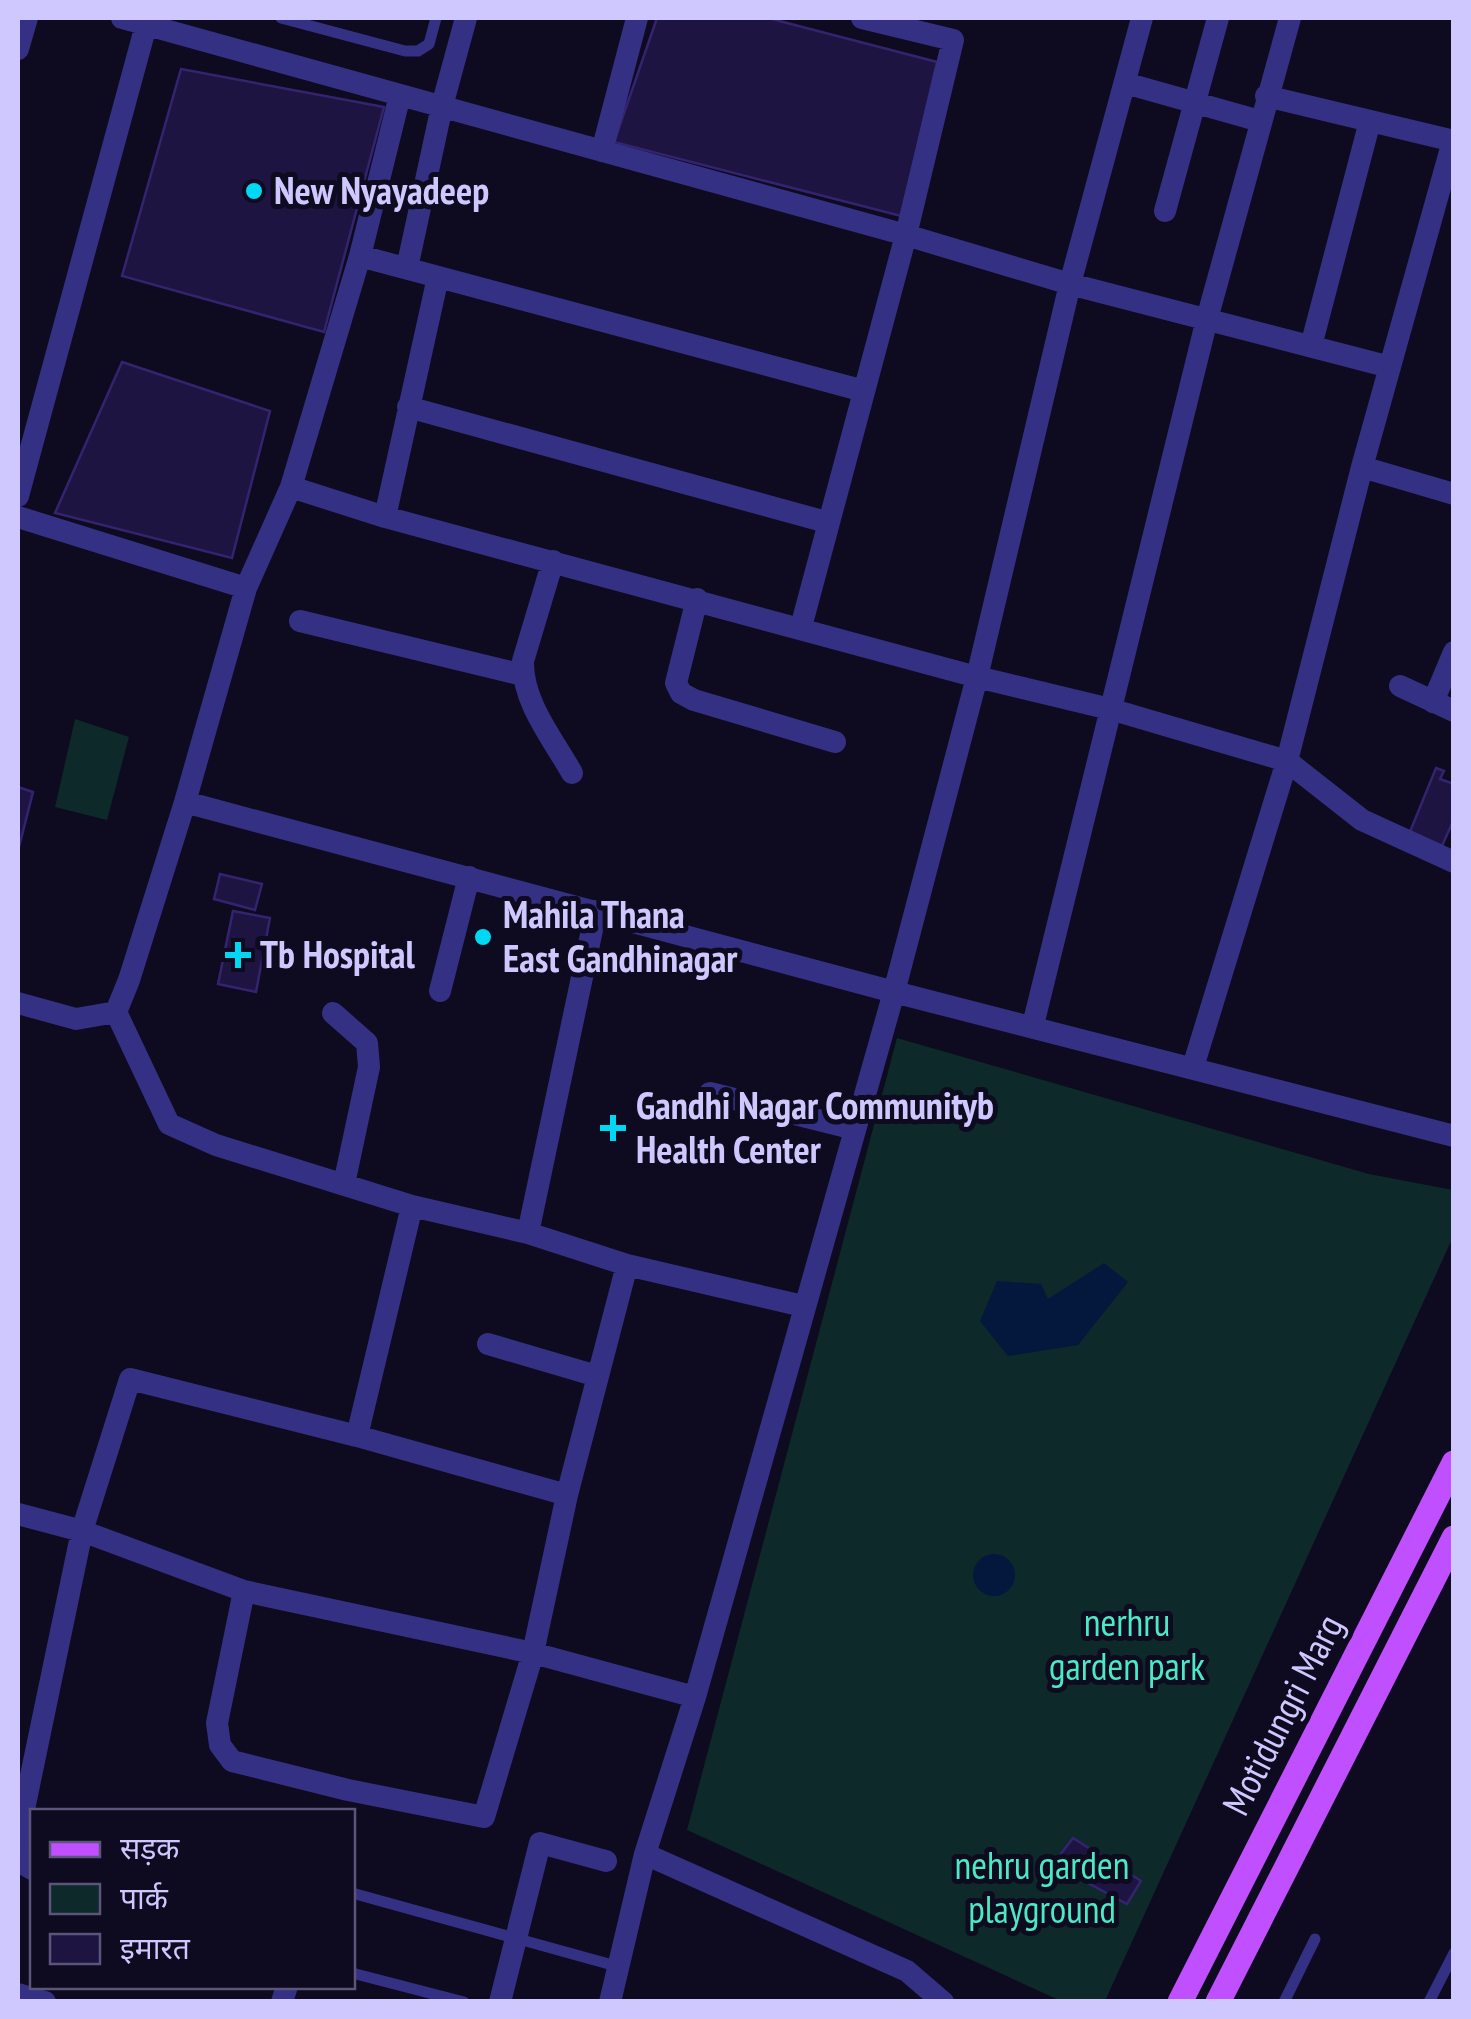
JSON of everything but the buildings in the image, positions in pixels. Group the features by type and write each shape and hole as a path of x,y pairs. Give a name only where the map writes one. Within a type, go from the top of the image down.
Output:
{"main road":[{"name":"Motidungri Marg","path":"1180,2002 1454,1463"},
{"path":"1218,2002 1454,1538"}],"street":[{"path":"18,49 27,18"},
{"path":"122,18 147,21 1070,284 1390,367"},
{"path":"408,268 442,106 466,18"},
{"path":"602,150 637,18"},
{"path":"800,627 906,235 953,40 862,18"},
{"path":"610,2002 644,1854 695,1697 894,992 976,677 1070,284 1142,18"},
{"path":"1165,211 1218,18"},
{"path":"1032,1025 1207,319 1290,18"},
{"path":"18,496 147,21"},
{"path":"1125,83 1260,120"},
{"path":"400,94 360,256 290,487 246,588 184,802 116,1012 169,1124 216,1145 412,1206 528,1233 628,1265 804,1306"},
{"path":"1194,1067 1287,760 1362,466 1453,141 1266,96"},
{"path":"1311,346 1370,121"},
{"path":"360,256 864,391"},
{"path":"385,516 438,277"},
{"path":"408,408 826,522"},
{"path":"1362,466 1454,494"},
{"path":"290,487 1287,760 1362,820 1454,862"},
{"path":"18,517 246,588"},
{"path":"553,562 523,661 523,675 532,704 572,773"},
{"path":"697,600 676,684 681,693 834,742"},
{"path":"300,622 523,675"},
{"path":"1400,686 1443,707 1454,652"},
{"path":"184,802 894,992 1454,1136"},
{"path":"440,990 470,877"},
{"path":"528,1233 596,911"},
{"path":"18,1003 76,1019 116,1012"},
{"path":"333,1013 367,1044 370,1067 344,1184"},
{"path":"710,1093 856,1129"},
{"path":"356,1436 412,1206"},
{"path":"244,1591 217,1722 220,1745 232,1761 345,1801 484,1817 534,1652 567,1496 628,1265"},
{"path":"488,1344 597,1376"},
{"path":"30,1868 20,1862 18,1840 82,1531 130,1379 356,1436 567,1496"},
{"path":"18,1514 82,1531 244,1591 534,1652 695,1697"},
{"path":"500,2002 540,1843 606,1861"},
{"path":"644,1854 906,1971 943,2002"},
{"path":"18,1994 46,2002"}],"lane":[{"path":"282,18 405,51 418,51 429,44 436,18"},
{"path":"355,1894 616,1966"},
{"path":"1284,2002 1315,1939"},
{"path":"1429,2002 1454,1953"},
{"path":"355,1974 464,2002"}],"green space":[{"path":"75,719 129,737 107,820 55,807"},
{"path":"897,1038 1369,1174 1453,1190 1453,1237 1105,2001 1061,2001 687,1830"}],"water":[{"path":"1104,1263 1128,1282 1078,1345 1008,1356 980,1321 997,1281 1041,1284 1048,1299"},
{"path":"994,1554 1009,1560 1015,1575 1009,1590 994,1596 979,1590 973,1575 979,1560"}],"place":[{"name":"New Nyayadeep","path":"254,191"},
{"name":"Mahila Thana East Gandhinagar","path":"483,937"},
{"name":"Tb Hospital","path":"238,955"},
{"name":"Gandhi Nagar Communityb Health Center","path":"613,1128"}],"park label":[{"name":"nerhru garden park","path":"1127,1645"},
{"name":"nehru garden playground","path":"1042,1888"}]}
